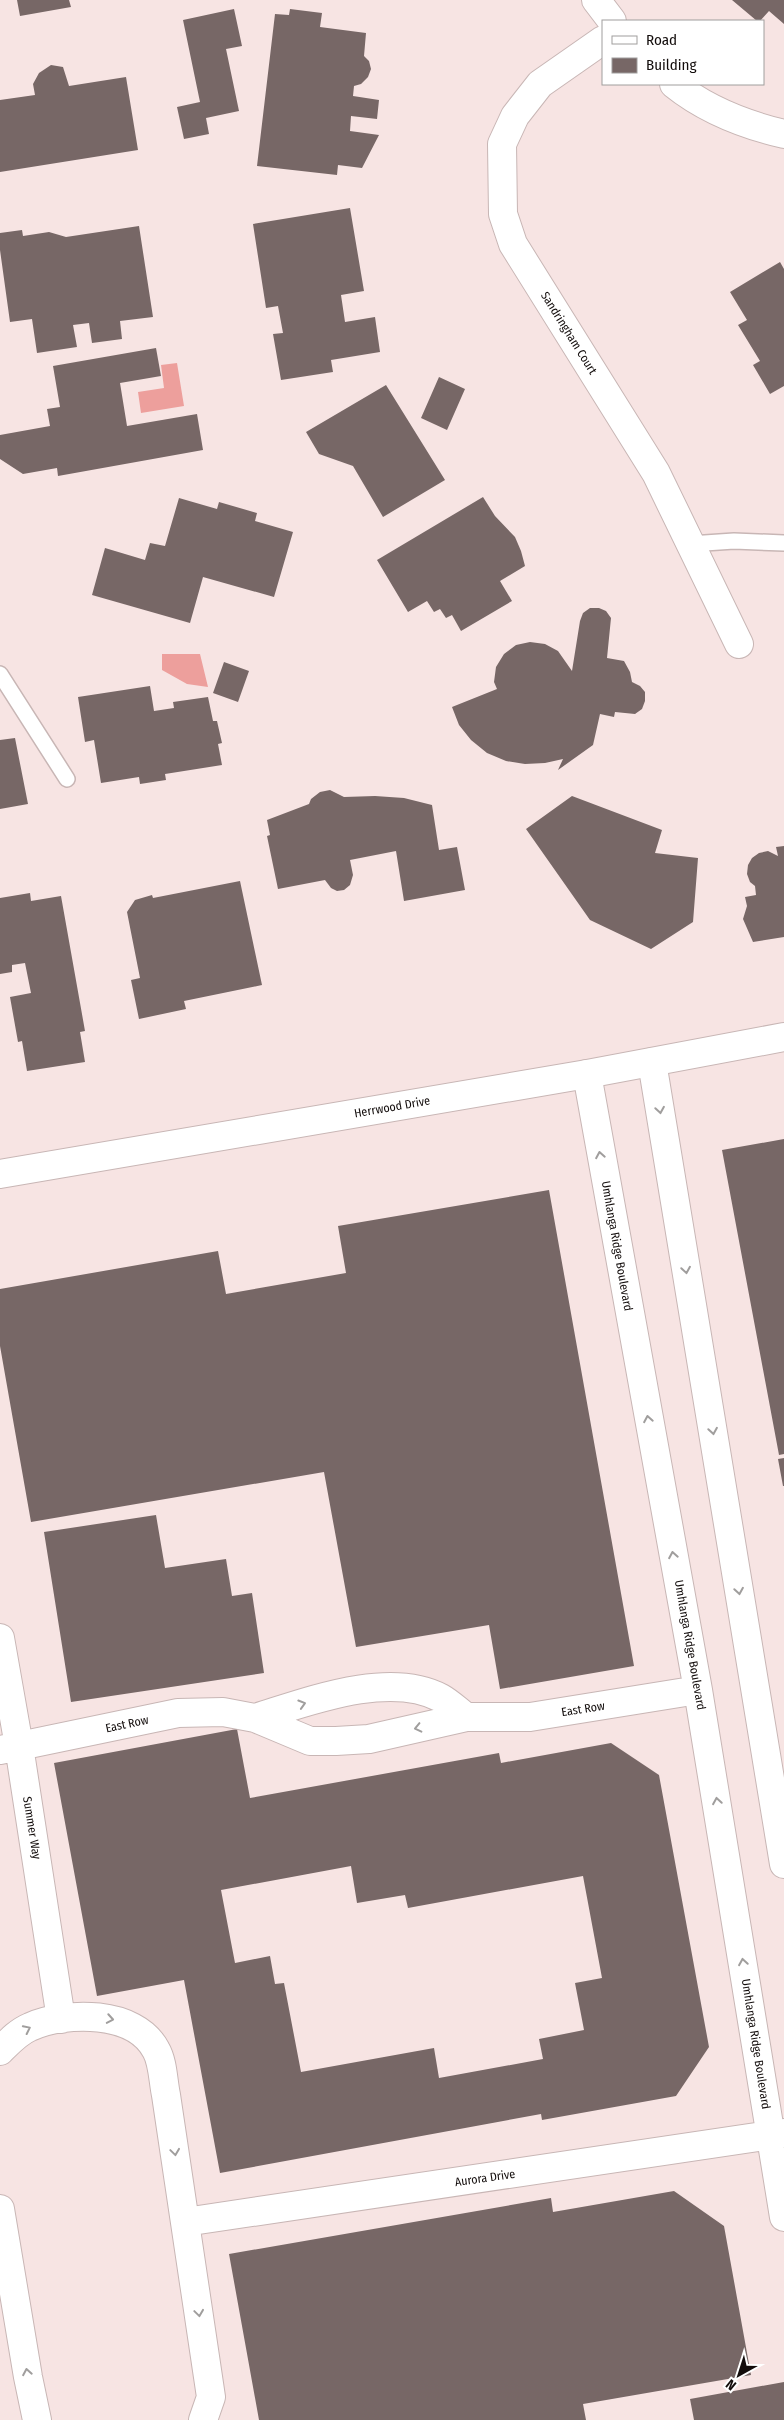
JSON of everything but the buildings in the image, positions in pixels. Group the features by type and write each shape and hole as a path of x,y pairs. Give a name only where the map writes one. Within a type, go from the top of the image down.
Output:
{"street":[{"path":"596,0 611,20"},
{"name":"Sandringham Court","path":"602,41 540,84 515,116 502,144 503,214 513,244 656,473 739,644"},
{"path":"676,85 716,109 753,127 784,134"},
{"name":"Herrwood Drive","path":"0,1174 587,1074 784,1037"},
{"path":"652,1062 784,1864"},
{"name":"Umhlanga Ridge Boulevard","path":"587,1074 778,2134 784,2217"},
{"name":"Summer Way","path":"0,1638 10,1748 61,2019"},
{"name":"East Row","path":"255,1718 331,1695 378,1687 406,1688 441,1698 466,1717"},
{"name":"East Row","path":"10,1748 178,1713 223,1712 255,1718 310,1741 369,1739 466,1717 530,1717 698,1690"},
{"path":"0,2051 15,2036 30,2027 61,2019 106,2018 124,2022 142,2032 157,2050 166,2095 211,2397 203,2420"},
{"name":"Aurora Drive","path":"185,2222 778,2134"},
{"path":"0,2209 38,2420"}],"lane":[{"path":"690,544 734,541 784,543"},
{"path":"0,674 67,779"}],"shaded area":[{"path":"177,363 184,406 141,413 138,392 164,388 161,365"},
{"path":"162,654 200,654 208,687 187,684 162,670"}]}
